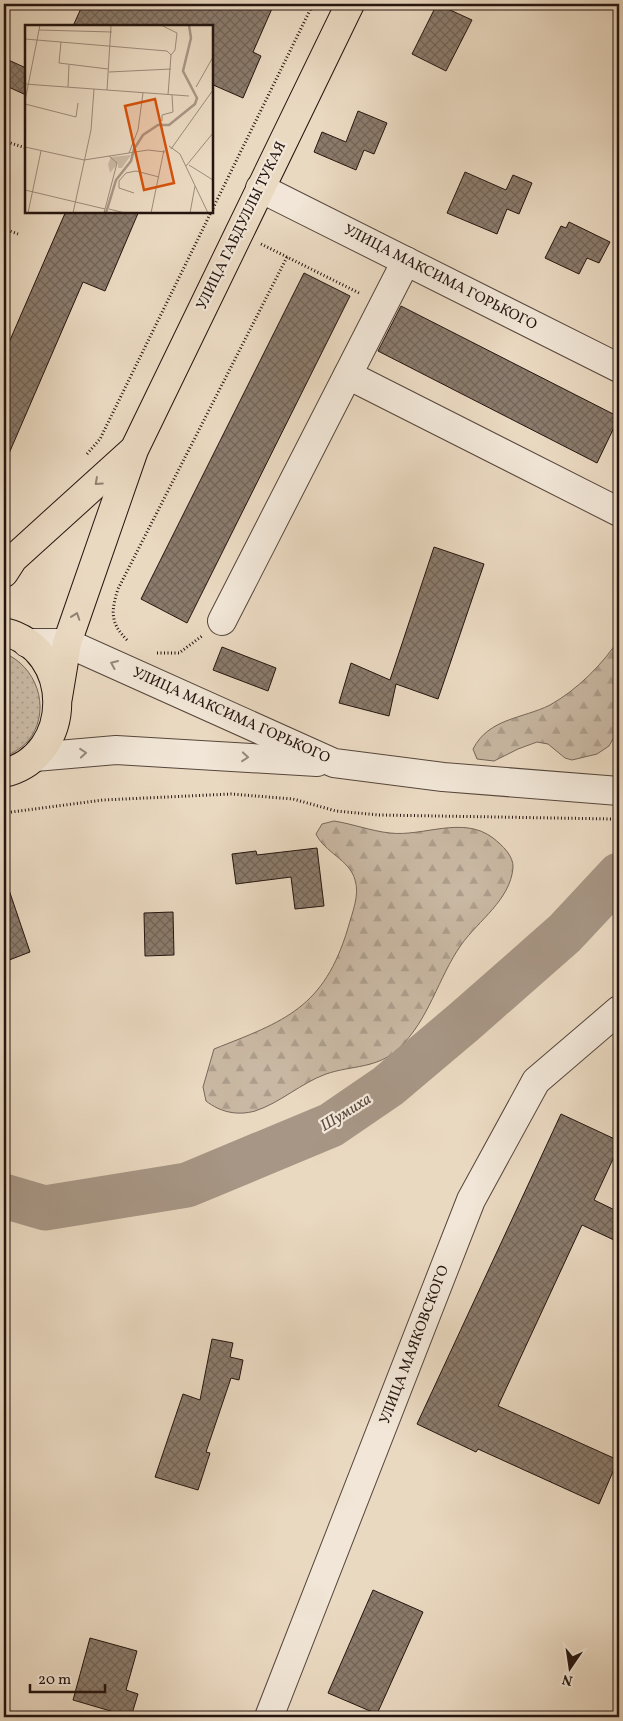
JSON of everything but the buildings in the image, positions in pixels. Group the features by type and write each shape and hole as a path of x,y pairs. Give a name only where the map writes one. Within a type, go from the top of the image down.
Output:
{"main road":[{"name":"УЛИЦА ГАБДУЛЛЫ ТУКАЯ","path":"58,697 67,643 134,450 350,4"},
{"name":"УЛИЦА ГАБДУЛЛЫ ТУКАЯ","path":"4,573 13,560 134,450"},
{"name":"УЛИЦА МАКСИМА ГОРЬКОГО","path":"4,773 14,770 35,757 46,744 58,714 58,697 53,676 46,664 15,638"}],"street":[{"name":"УЛИЦА МАКСИМА ГОРЬКОГО","path":"260,188 619,368"},
{"path":"222,621 406,261"},
{"path":"348,375 619,512"},
{"name":"УЛИЦА МАКСИМА ГОРЬКОГО","path":"15,638 67,643 334,762 443,777 618,791"},
{"path":"35,757 116,750 334,762"},
{"name":"УЛИЦА МАЯКОВСКОГО","path":"269,1717 472,1200 536,1081 619,1010"}],"path":[{"path":"212,212 313,4"},
{"path":"4,141 25,148"},
{"path":"82,460 100,439 212,212"},
{"path":"209,218 384,305"},
{"path":"4,229 18,234"},
{"path":"131,643 115,624 112,608 118,588 286,256"},
{"path":"152,652 179,653 222,621"},
{"path":"4,813 103,800 230,794 293,799 336,811 379,815 619,819"}],"green space":[{"path":"619,639 619,728 609,746 597,754 572,760 565,758 548,744 537,742 494,761 477,759 473,749 488,731 497,725 550,705 570,692 589,676"},
{"path":"4,653 25,667 32,677 40,701 40,713 37,725 28,741 4,758"},
{"path":"334,821 390,833 456,827 481,831 504,847 512,859 511,879 500,900 461,945 418,1025 391,1055 364,1066 326,1074 255,1111 235,1113 217,1108 206,1101 203,1087 214,1049 262,1030 299,1008 314,994 327,977 338,955 348,928 357,892 355,880 348,867 325,846 316,834 322,824"}],"waterway":[{"name":"Шумиха","path":"4,1196 45,1208 187,1185 331,1125 388,1086 465,1021 565,933 619,875"}]}
